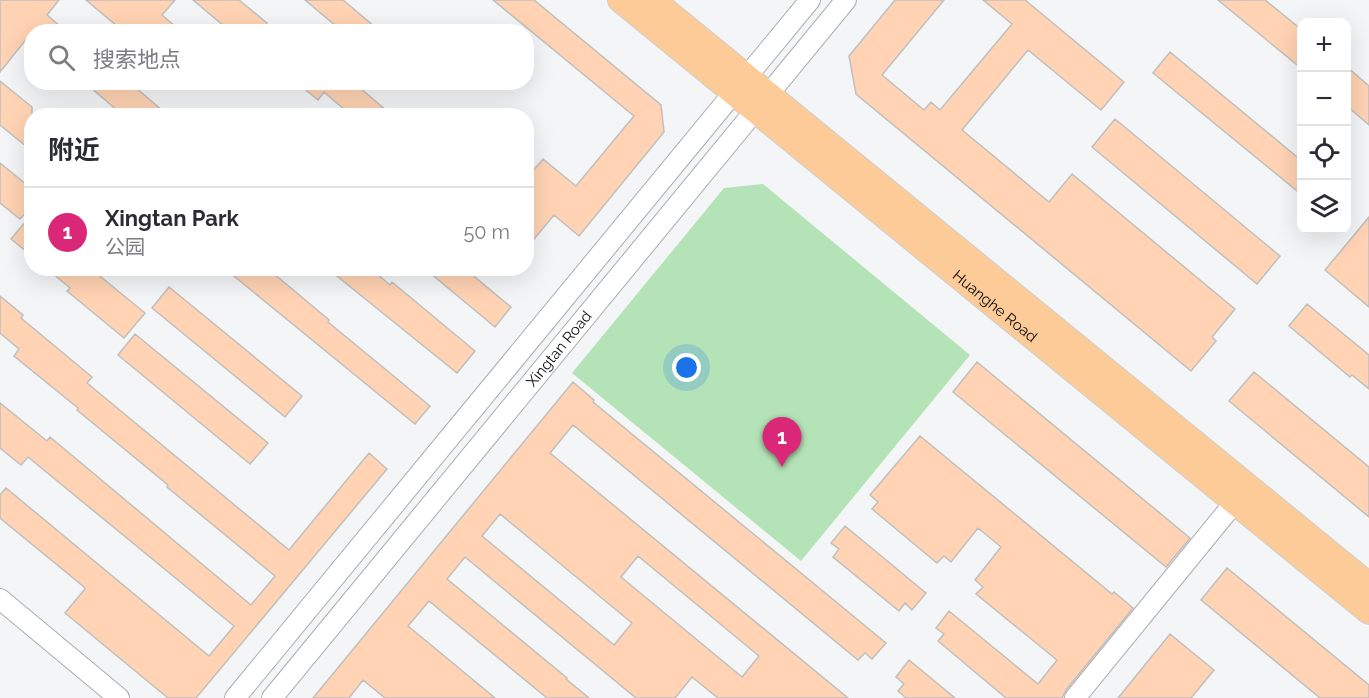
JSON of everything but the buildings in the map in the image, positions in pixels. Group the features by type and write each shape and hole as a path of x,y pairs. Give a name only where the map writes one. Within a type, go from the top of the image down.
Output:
{"main road":[{"name":"Huanghe Road","path":"620,0 740,85 1369,585"},
{"name":"Huanghe Road","path":"653,0 740,85"},
{"name":"Huanghe Road","path":"762,103 1235,502 1369,612"}],"street":[{"name":"Xingtan Road","path":"235,698 810,0"},
{"name":"Xingtan Road","path":"272,698 846,0"},
{"path":"1075,698 1235,502"},
{"path":"0,599 119,698"}],"green space":[{"path":"763,184 970,355 801,561 572,373 724,188"}],"place":[{"name":"Xingtan Park","path":"782,467"}]}
